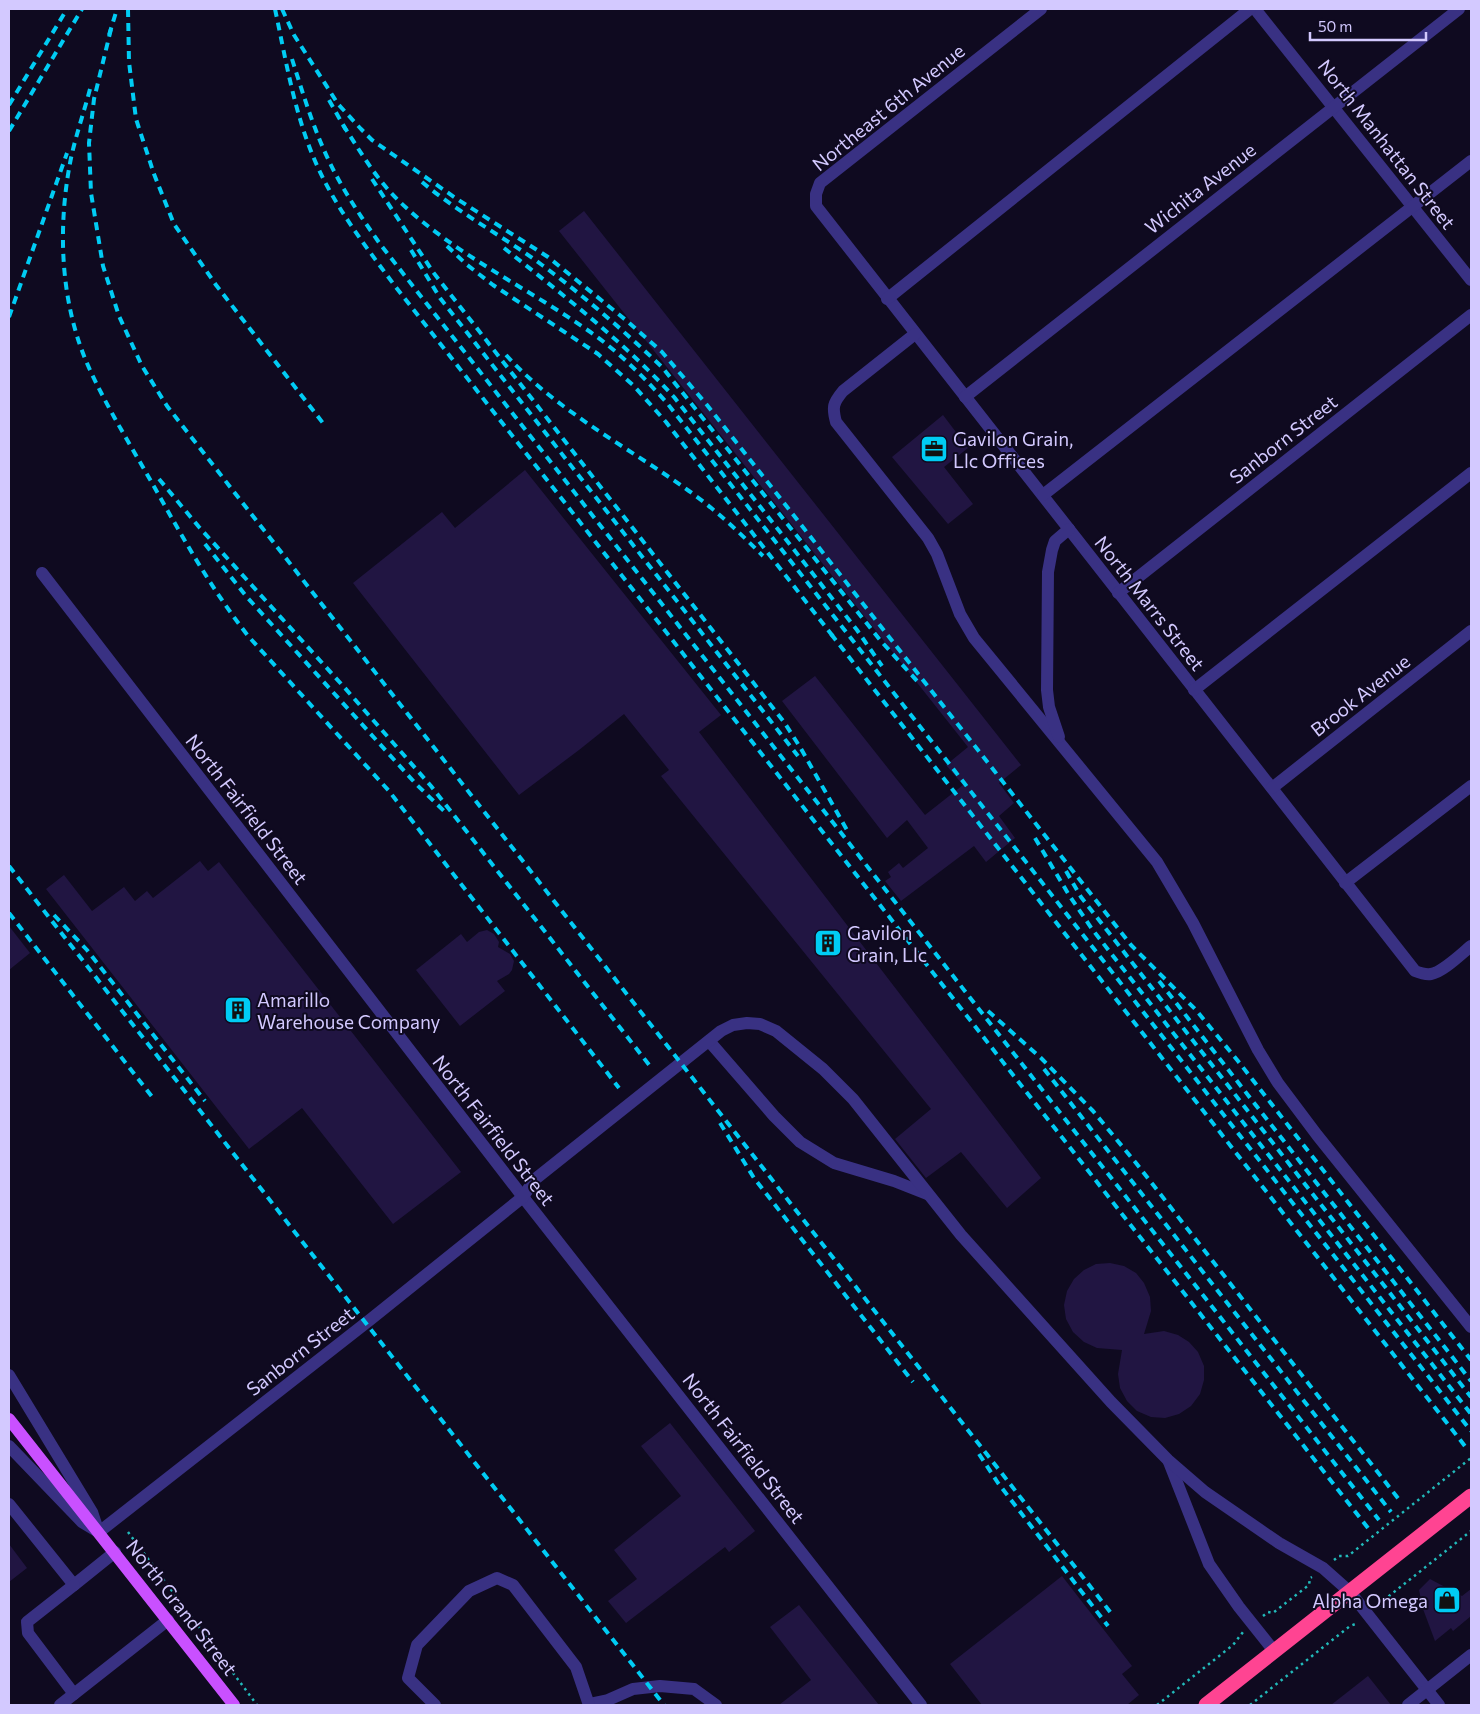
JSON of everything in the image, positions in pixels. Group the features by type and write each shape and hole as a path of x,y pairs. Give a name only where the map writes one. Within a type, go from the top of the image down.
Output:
{"highway":[{"path":"1206,1705 1471,1496"}],"main road":[{"name":"North Grand Street","path":"9,1419 234,1705"}],"street":[{"name":"Northeast 6th Avenue","path":"887,299 816,206 816,194 820,184 1041,9"},
{"path":"887,299 1250,9"},
{"name":"North Manhattan Street","path":"1255,9 1471,280"},
{"name":"Wichita Avenue","path":"965,397 1459,9"},
{"path":"1043,495 1471,161"},
{"name":"North Marrs Street","path":"887,299 1043,495 1415,971 1423,974 1432,974 1471,946"},
{"name":"Sanborn Street","path":"1118,593 1471,315"},
{"path":"915,334 843,391 836,399 833,410 836,422 928,538 960,614 974,638 1156,862 1193,923 1258,1050 1278,1083 1317,1135 1471,1327"},
{"path":"1194,690 1471,473"},
{"path":"1064,749 1048,707 1048,572 1055,541 1069,529"},
{"name":"North Fairfield Street","path":"42,573 523,1197 922,1705"},
{"name":"Brook Avenue","path":"1272,788 1471,631"},
{"path":"1345,882 1471,786"},
{"name":"Sanborn Street","path":"99,1532 366,1323 523,1197 534,1180 721,1031 733,1025 760,1024 776,1031 823,1069 853,1100 961,1235 1105,1395 1168,1460 1205,1492 1278,1542 1323,1568 1350,1592 1440,1705"},
{"path":"709,1041 774,1116 800,1142 834,1163 894,1181 929,1195"},
{"name":"North Grand Street","path":"9,1375 92,1512 99,1532"},
{"name":"North Grand Street","path":"9,1446 82,1522 99,1532"},
{"path":"1168,1460 1209,1564 1274,1652"},
{"path":"9,1504 74,1585"},
{"path":"74,1694 28,1633 27,1622 114,1552"},
{"path":"435,1705 408,1678 418,1644 469,1591 497,1578 513,1585 576,1667 589,1704 608,1700 633,1689 660,1686 694,1689 716,1705"},
{"path":"60,1705 168,1620"},
{"path":"1408,1705 1471,1656"}],"path":[{"path":"1157,1705 1233,1645 1239,1635 1252,1624 1268,1612 1273,1613 1309,1585 1310,1578 1339,1556 1348,1556 1471,1458"},
{"path":"1380,1606 1384,1600 1471,1531"},
{"path":"128,1532 257,1705"},
{"path":"1250,1705 1350,1626 1358,1623"}],"building":[{"path":"584,211 1021,765 999,783 1014,803 999,816 1015,838 986,862 974,846 901,901 885,881 891,877 888,872 899,863 903,868 928,848 907,820 887,838 782,701 815,676 925,815 963,785 946,765 968,747 559,231"},
{"path":"943,415 968,448 944,467 973,504 948,524 892,457"},
{"path":"525,470 721,715 699,732 1041,1178 1007,1208 961,1152 926,1178 895,1139 931,1109 661,776 669,770 624,714 519,795 353,583 442,512 455,528"},
{"name":"Amarillo Warehouse Company","path":"200,861 208,871 219,862 461,1172 393,1224 302,1108 249,1149 46,889 64,875 92,911 124,887 135,901 147,891 153,898"},
{"path":"9,926 30,953 9,970"},
{"path":"487,930 494,934 499,942 498,947 510,954 514,961 512,970 497,981 505,991 460,1026 416,970 461,934 467,942 479,932"},
{"path":"1110,1263 1124,1266 1136,1273 1144,1283 1150,1297 1151,1311 1144,1334 1164,1331 1178,1335 1189,1342 1198,1352 1204,1366 1204,1380 1200,1394 1191,1406 1179,1414 1165,1418 1151,1417 1137,1411 1127,1401 1120,1388 1118,1374 1122,1350 1097,1348 1084,1342 1073,1332 1066,1319 1064,1305 1067,1291 1074,1279 1084,1270 1096,1264"},
{"path":"670,1423 755,1531 729,1552 725,1547 626,1623 608,1601 637,1579 614,1550 681,1496 641,1446"},
{"path":"9,1544 27,1568 9,1582"},
{"path":"1062,1576 1132,1666 1122,1674 1139,1695 1127,1705 982,1705 950,1664"},
{"path":"1430,1579 1462,1596 1471,1589 1471,1616 1453,1631 1451,1628 1435,1641 1423,1609 1419,1590"},
{"path":"799,1605 879,1705 779,1705 811,1680 770,1627"},
{"path":"1368,1676 1391,1705 1331,1705"}],"railway":[{"path":"9,105 67,9"},
{"path":"9,131 82,9"},
{"path":"109,35 117,9"},
{"path":"128,9 129,62 136,119 154,174 174,224 216,285 326,427"},
{"path":"275,9 293,95 306,137 323,178 347,220 395,286 1368,1528"},
{"path":"282,9 294,35 338,104 372,140 457,199 548,257 662,352 707,405 1131,945 1196,1010 1238,1061 1471,1360"},
{"path":"111,29 94,99 89,143 91,193 103,266 119,316 142,366 167,406 1111,1613"},
{"path":"292,59 311,117 328,159 351,200 380,244 1379,1520"},
{"path":"90,89 73,149 67,185 64,212 64,266 72,319 80,345 104,399 186,542 235,619 249,637 389,791 619,1088"},
{"path":"329,100 346,130"},
{"path":"343,125 383,184 420,220 465,253 595,335 628,362 667,403 1471,1431"},
{"path":"9,317 67,153"},
{"path":"372,179 433,272 784,722 847,830"},
{"path":"422,182 436,194 527,254 558,277 604,314 662,367 880,640 917,681"},
{"path":"447,246 493,285 598,354 634,386 666,422 835,639"},
{"path":"504,248 613,338 674,397 857,630 882,666"},
{"path":"411,250 440,298 798,756"},
{"path":"506,355 548,394 594,428 699,498 728,522 763,556"},
{"path":"159,479 199,527 431,786 650,1066"},
{"path":"205,544 246,596 416,784 445,812"},
{"path":"831,634 1468,1450"},
{"path":"1035,838 1092,929 1471,1414"},
{"path":"9,866 664,1705"},
{"path":"1066,871 1081,897 1471,1397"},
{"path":"9,913 153,1098"},
{"path":"54,915 87,950 205,1101"},
{"path":"1159,981 1471,1381"},
{"path":"988,1011 1041,1058 1093,1111 1136,1163 1401,1502"},
{"path":"1044,1069 1391,1512"},
{"path":"720,1123 754,1178 913,1382"},
{"path":"979,1454 998,1483 1108,1626"}],"place":[{"name":"Gavilon Grain, Llc Offices","path":"934,449"},
{"name":"Gavilon Grain, Llc","path":"828,943"},
{"name":"Amarillo Warehouse Company","path":"238,1010"},
{"name":"Alpha Omega","path":"1447,1600"}]}
